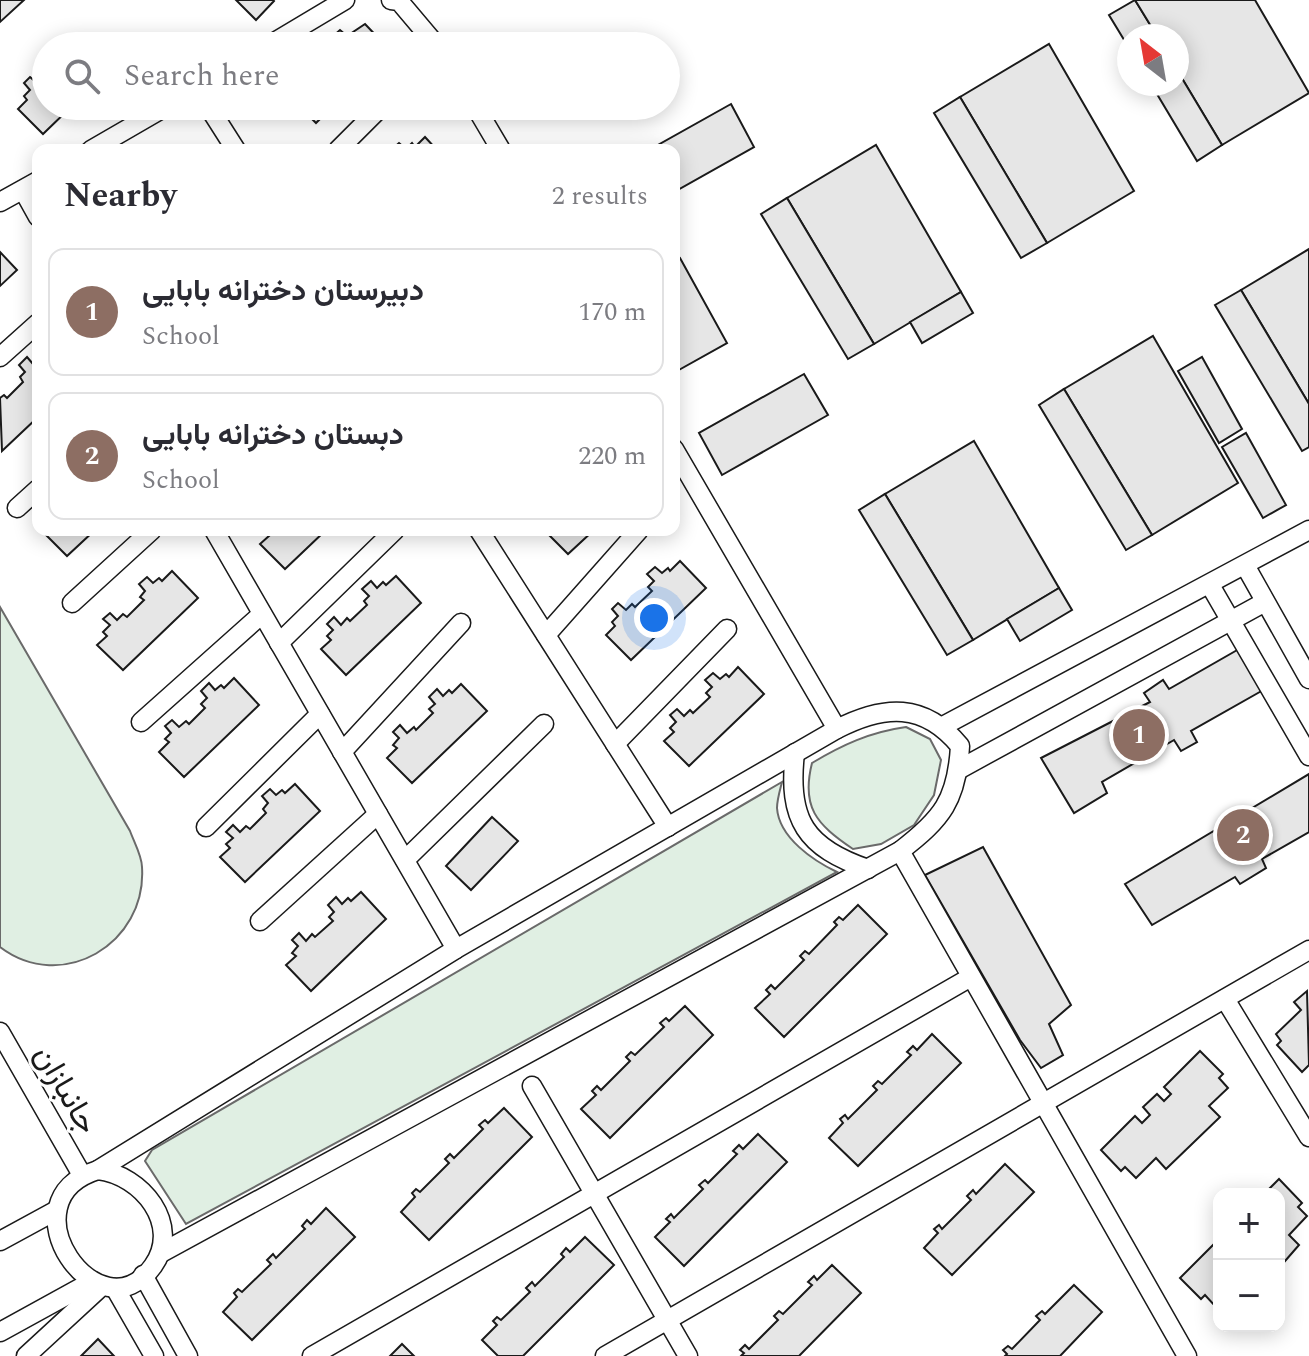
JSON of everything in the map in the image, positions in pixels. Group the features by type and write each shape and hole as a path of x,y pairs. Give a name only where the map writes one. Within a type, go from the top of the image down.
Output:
{"street":[{"path":"291,32 345,0"},
{"path":"391,0 399,1 425,32"},
{"path":"101,144 143,120"},
{"path":"217,120 232,144"},
{"path":"344,144 368,120"},
{"path":"483,120 497,144"},
{"path":"0,202 30,185"},
{"path":"0,357 32,328"},
{"path":"680,459 837,729"},
{"path":"17,508 32,494"},
{"path":"943,726 1246,567 1309,530"},
{"path":"72,603 145,536"},
{"path":"222,536 262,614 456,949"},
{"path":"279,643 389,536"},
{"path":"485,536 668,827"},
{"path":"546,635 634,536"},
{"path":"1246,567 1309,679"},
{"path":"1210,585 1309,756"},
{"path":"958,770 1265,602"},
{"path":"141,722 262,614"},
{"path":"342,752 461,623"},
{"path":"615,744 727,629"},
{"path":"0,1332 103,1285 143,1275 161,1253 900,851 933,826 951,797 960,746 943,726 918,714 892,711 866,714 456,949 63,1190 56,1227 64,1250 76,1269 103,1285 154,1356"},
{"path":"206,827 320,714"},
{"path":"405,860 544,724"},
{"path":"795,753 794,803 801,820 816,843 833,857 868,869"},
{"path":"260,921 378,814"},
{"path":"900,851 1187,1356"},
{"path":"605,1356 1309,950"},
{"path":"312,1356 971,977"},
{"path":"1225,999 1309,1137"},
{"name":"جانبازان","path":"0,1032 90,1172"},
{"path":"532,1086 688,1356"},
{"path":"90,1172 117,1172 152,1202 163,1235 161,1253"},
{"path":"0,1241 57,1210"},
{"path":"143,1275 188,1356"},
{"path":"26,1356 103,1285"}],"green space":[{"path":"0,607 130,831 142,863 140,894 131,919 116,939 96,954 73,963 49,965 24,960 0,947"},
{"path":"906,727 930,739 941,760 934,795 914,825 881,844 853,849 829,831 814,813 809,791 812,763 857,740"},
{"path":"782,782 777,808 784,829 808,855 837,872 186,1224 145,1161 152,1150"}],"building":[{"path":"0,0 24,0 0,22"},
{"path":"236,0 273,0 274,1 256,20"},
{"path":"1135,0 1150,24 1117,24 1117,28 1109,15"},
{"path":"1135,0 1255,0 1309,93 1222,145 1189,90 1189,24 1150,24"},
{"path":"365,24 373,32 353,32"},
{"path":"1049,44 1134,191 1047,243 960,97"},
{"path":"30,77 32,79 32,120 58,120 43,134 18,109 27,100 24,96 30,90 24,83"},
{"path":"1189,90 1222,145 1197,161 1158,96 1189,96"},
{"path":"960,97 1047,243 1021,258 934,113"},
{"path":"731,104 754,147 680,189 680,144 660,144"},
{"path":"425,137 431,144 418,144"},
{"path":"876,145 961,292 874,344 787,198"},
{"path":"787,198 874,344 848,359 761,214"},
{"path":"1309,249 1309,404 1241,290"},
{"path":"0,252 17,270 0,286"},
{"path":"680,258 727,343 680,369"},
{"path":"1241,290 1309,404 1309,447 1302,451 1215,305"},
{"path":"961,292 973,313 922,343 910,322"},
{"path":"1153,336 1238,483 1152,535 1064,389"},
{"path":"27,357 32,363 32,423 2,451 0,398 4,395 7,398 23,382 20,377 25,372 19,365"},
{"path":"1202,357 1242,429 1219,443 1178,371"},
{"path":"804,374 828,415 722,475 699,433"},
{"path":"1064,389 1152,535 1126,550 1039,405"},
{"path":"1246,433 1286,505 1263,518 1222,447"},
{"path":"974,441 1059,588 973,640 885,494"},
{"path":"885,494 973,640 947,655 859,510"},
{"path":"47,536 89,536 67,556"},
{"path":"269,536 320,536 285,569 260,544"},
{"path":"550,536 588,536 568,554"},
{"path":"680,561 706,588 631,660 606,635 615,626 612,622 618,616 612,609 618,603 626,610 632,604 635,607 652,591 648,587 654,581 647,574 655,567 662,573 668,568 670,571"},
{"path":"172,571 198,598 123,670 97,645 107,636 103,632 110,625 103,619 110,613 117,620 123,614 127,617 144,600 140,597 145,591 139,584 147,577 153,583 159,578 162,581"},
{"path":"396,576 421,603 346,675 321,649 331,640 327,636 333,630 327,624 334,617 341,625 347,618 350,621 367,605 364,601 369,596 362,589 371,581 377,588 383,582 386,585"},
{"path":"1059,588 1072,610 1020,641 1007,619"},
{"path":"1239,649 1265,689 1191,731 1197,742 1181,751 1174,740 1102,782 1107,793 1074,813 1041,758 1150,702 1144,693 1163,680 1169,689"},
{"path":"738,667 764,694 689,766 664,741 674,732 670,728 676,722 670,715 677,709 684,716 690,710 693,713 710,697 706,693 712,687 705,680 713,673 720,679 726,674 729,677"},
{"path":"234,678 259,705 184,777 159,752 169,742 165,739 171,733 165,726 172,720 179,727 186,721 189,724 205,708 201,704 207,698 201,691 209,683 215,690 221,685 224,688"},
{"path":"461,684 487,711 412,783 387,758 397,748 393,745 399,738 393,732 400,725 407,733 414,727 416,730 433,713 429,709 435,704 429,697 437,689 443,696 449,690 452,693"},
{"path":"1309,774 1309,832 1262,859 1266,868 1240,884 1235,877 1152,925 1125,884"},
{"path":"295,784 320,811 245,882 220,857 230,848 226,844 233,838 226,832 233,825 240,832 246,826 250,829 266,813 263,809 268,803 262,796 270,789 276,795 282,790 285,793"},
{"path":"492,817 518,841 471,890 446,866"},
{"path":"983,847 1071,1005 1049,1024 1063,1055 1041,1068 1020,1040 925,875"},
{"path":"361,892 386,919 311,991 286,965 296,956 292,953 298,946 292,940 299,933 306,941 312,934 315,937 333,921 329,917 334,912 328,905 336,897 342,904"},
{"path":"858,905 887,934 784,1037 755,1008 770,994 766,990 771,985 775,989 804,960 800,956 805,951 809,954 837,925 834,922 839,917 843,920"},
{"path":"1307,991 1309,1065 1302,1072 1277,1045 1281,1041 1276,1034 1301,1010 1294,1002"},
{"path":"685,1006 713,1035 610,1138 581,1109 596,1095 592,1091 597,1086 601,1090 630,1061 626,1057 631,1052 635,1055 664,1027 660,1023 666,1018 669,1021"},
{"path":"932,1034 961,1063 858,1166 829,1138 843,1123 840,1119 845,1115 848,1119 877,1090 873,1086 878,1081 882,1084 911,1055 907,1052 913,1046 917,1050"},
{"path":"1200,1051 1223,1074 1219,1078 1228,1088 1209,1106 1220,1117 1166,1169 1156,1158 1136,1178 1125,1167 1121,1171 1101,1150 1135,1116 1142,1123 1150,1115 1143,1107 1157,1094 1164,1101 1171,1094 1164,1087"},
{"path":"504,1108 532,1137 429,1240 401,1212 415,1197 412,1193 416,1189 420,1192 449,1163 445,1159 450,1154 454,1158 483,1129 479,1125 485,1120 488,1123"},
{"path":"758,1134 787,1162 684,1266 655,1237 670,1222 666,1219 671,1214 674,1218 703,1189 699,1185 705,1180 708,1183 737,1154 733,1151 739,1145 743,1149"},
{"path":"1005,1164 1034,1192 952,1275 924,1248 938,1233 934,1229 939,1225 942,1229 971,1200 967,1196 973,1190 976,1194"},
{"path":"1279,1179 1302,1203 1298,1207 1307,1216 1289,1235 1299,1245 1285,1261 1285,1188 1270,1188"},
{"path":"326,1208 355,1237 252,1340 223,1312 237,1297 234,1293 238,1289 242,1292 271,1264 267,1260 273,1254 276,1258 305,1229 302,1226 307,1220 311,1224"},
{"path":"585,1237 614,1265 523,1356 498,1356 482,1340 497,1325 493,1321 497,1317 501,1320 530,1292 526,1288 532,1282 535,1286 564,1257 561,1254 566,1248 570,1252"},
{"path":"1213,1245 1213,1304 1205,1295 1201,1299 1180,1278"},
{"path":"832,1265 861,1293 799,1356 741,1356 744,1353 740,1350 745,1345 749,1349 778,1320 774,1316 779,1311 783,1314 812,1285 808,1282 814,1276 817,1280"},
{"path":"1074,1285 1102,1312 1060,1356 1005,1356 1007,1354 1003,1350 1008,1346 1012,1349 1040,1320 1036,1316 1042,1311 1045,1314"},
{"path":"98,1339 114,1356 81,1356"},
{"path":"402,1344 414,1356 390,1356"}],"place":[{"name":"دبیرستان دخترانه بابایی","path":"1139,735"},
{"name":"دبستان دخترانه بابایی","path":"1243,835"}]}
